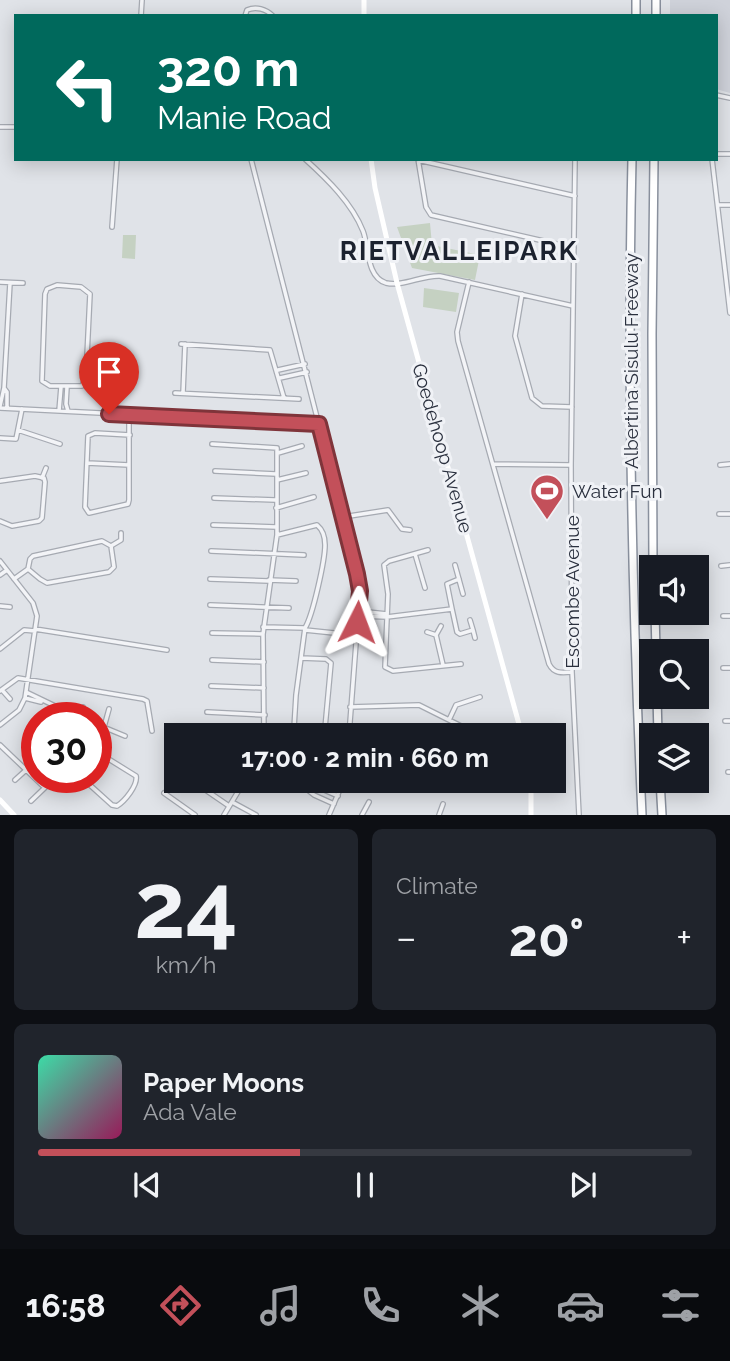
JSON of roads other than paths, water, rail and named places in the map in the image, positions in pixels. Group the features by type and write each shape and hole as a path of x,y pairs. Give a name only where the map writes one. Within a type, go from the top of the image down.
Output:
{"highway":[{"name":"Albertina Sisulu Freeway","path":"632,161 632,524 642,815"},
{"name":"Albertina Sisulu Freeway","path":"653,555 654,161"},
{"path":"661,793 662,815"}],"main road":[{"name":"Goedehoop Avenue","path":"371,161 397,283 519,723"},
{"path":"531,793 531,815"},
{"path":"0,800 14,815"}],"street":[{"path":"246,14 247,10 253,8 269,11 271,14"},
{"path":"111,227 117,161"},
{"path":"252,161 305,364 360,591 350,723"},
{"path":"307,161 331,184 355,216 363,232 374,273 385,282 397,283 432,275 573,306"},
{"path":"418,161 426,207 431,215 574,248"},
{"path":"422,161 575,196"},
{"name":"Escombe Avenue","path":"575,161 571,465 572,672 579,815"},
{"path":"712,161 730,310"},
{"path":"717,205 730,205"},
{"path":"723,257 730,257"},
{"path":"0,282 23,284"},
{"path":"469,282 457,338 549,664 559,673 572,672"},
{"path":"10,283 4,388 0,407 319,424"},
{"path":"57,285 81,287 90,294 86,381 82,386 61,387 46,385 41,379 45,293 47,289 57,285"},
{"path":"522,294 515,334 532,398 541,407 572,407"},
{"path":"183,393 183,344 266,348 273,356 284,398"},
{"path":"278,370 305,364"},
{"path":"279,378 307,372"},
{"path":"59,411 61,387"},
{"path":"67,387 68,411"},
{"path":"4,388 7,408"},
{"path":"175,393 299,399"},
{"path":"0,438 14,440 22,409"},
{"path":"129,415 130,435 128,504 89,513 85,507 87,438 90,433 130,435"},
{"path":"18,430 60,444"},
{"path":"212,444 274,446 278,453 276,535 263,626 265,723"},
{"path":"278,453 302,446"},
{"path":"87,463 129,465"},
{"path":"493,464 571,465"},
{"path":"720,465 730,464"},
{"path":"0,521 12,526 41,520 45,485 42,478 46,468"},
{"path":"215,471 276,474"},
{"path":"277,480 306,473"},
{"path":"0,481 35,476 42,478"},
{"path":"276,508 314,497"},
{"path":"214,498 275,500"},
{"path":"343,517 388,510 402,529 410,530"},
{"path":"719,514 730,514"},
{"path":"213,525 276,527"},
{"path":"276,535 319,526 325,547 305,629 295,723"},
{"path":"111,546 121,540 121,533"},
{"path":"14,579 28,569 30,559 36,555 102,541 111,546"},
{"path":"28,569 47,583 109,572 114,567 111,546"},
{"path":"428,550 389,561 384,565 388,591 384,667 393,671 461,664"},
{"path":"211,551 304,555"},
{"path":"415,554 425,588"},
{"path":"0,561 36,609 25,698 19,710 0,725"},
{"path":"455,565 463,594"},
{"path":"721,566 730,565"},
{"path":"0,575 7,570"},
{"path":"210,579 296,581"},
{"path":"459,579 447,584 457,632 460,634 473,630"},
{"path":"0,604 10,607"},
{"path":"210,605 289,608"},
{"path":"358,613 388,616 452,609"},
{"path":"723,616 730,616"},
{"path":"470,620 475,638"},
{"path":"263,626 334,633"},
{"path":"441,626 436,635 443,665"},
{"path":"0,649 24,630 35,630 167,650"},
{"path":"427,632 436,635"},
{"path":"212,633 263,634"},
{"path":"300,658 330,661 326,723"},
{"path":"212,660 264,662"},
{"path":"723,668 730,668"},
{"path":"10,699 1,691 18,678 143,699 147,701 152,731"},
{"path":"211,686 264,688"},
{"path":"26,692 45,702"},
{"path":"449,720 456,705 480,697"},
{"path":"25,698 43,702"},
{"path":"351,707 419,705 455,723"},
{"path":"207,712 265,715"},
{"path":"112,730 125,736"},
{"path":"0,745 2,751 21,766"},
{"path":"100,793 112,805 117,806 137,782 136,776 112,761"},
{"path":"15,780 21,775"},
{"path":"31,801 38,793"},
{"path":"164,793 195,815"},
{"path":"212,793 256,815"},
{"path":"224,815 235,793"},
{"path":"311,793 334,804"},
{"path":"330,793 338,796"},
{"path":"329,815 339,793"},
{"path":"362,815 369,802"},
{"path":"439,815 443,803"}],"place":[{"name":"Water Fun","path":"547,521"}],"district":[{"name":"RIETVALLEIPARK","path":"459,251"}]}
